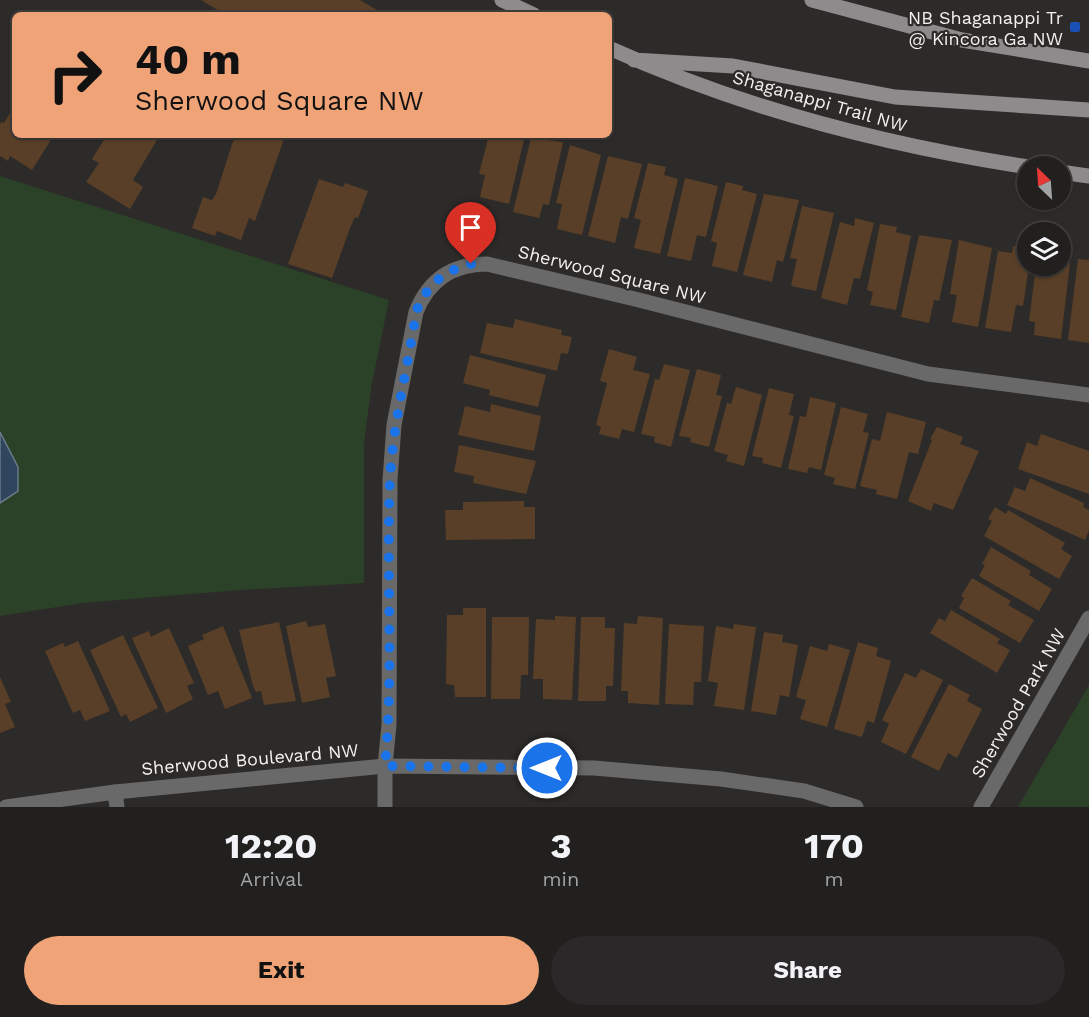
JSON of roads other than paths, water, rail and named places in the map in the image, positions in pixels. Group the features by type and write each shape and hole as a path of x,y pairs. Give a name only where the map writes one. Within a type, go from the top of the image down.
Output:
{"main road":[{"path":"502,0 528,12"},
{"path":"812,0 962,40 1089,61"},
{"name":"Shaganappi Trail NW","path":"612,49 634,60 739,99 821,125 894,144 1017,165"},
{"path":"634,60 733,66 896,97 1089,110"},
{"path":"1071,174 1089,176"}],"street":[{"name":"Sherwood Square NW","path":"385,807 385,766 389,725 390,480 394,425 416,312 422,298 442,275 464,266 488,264 928,374 1089,395"},
{"name":"Sherwood Park NW","path":"981,807 1089,618"},
{"name":"Sherwood Boulevard NW","path":"6,807 116,799 385,766 594,768 721,779 804,791 856,807"}],"water":[{"path":"0,432 18,467 18,491 0,503"}],"place":[{"name":"NB Shaganappi Tr @ Kincora Ga NW","path":"1075,27"}]}
